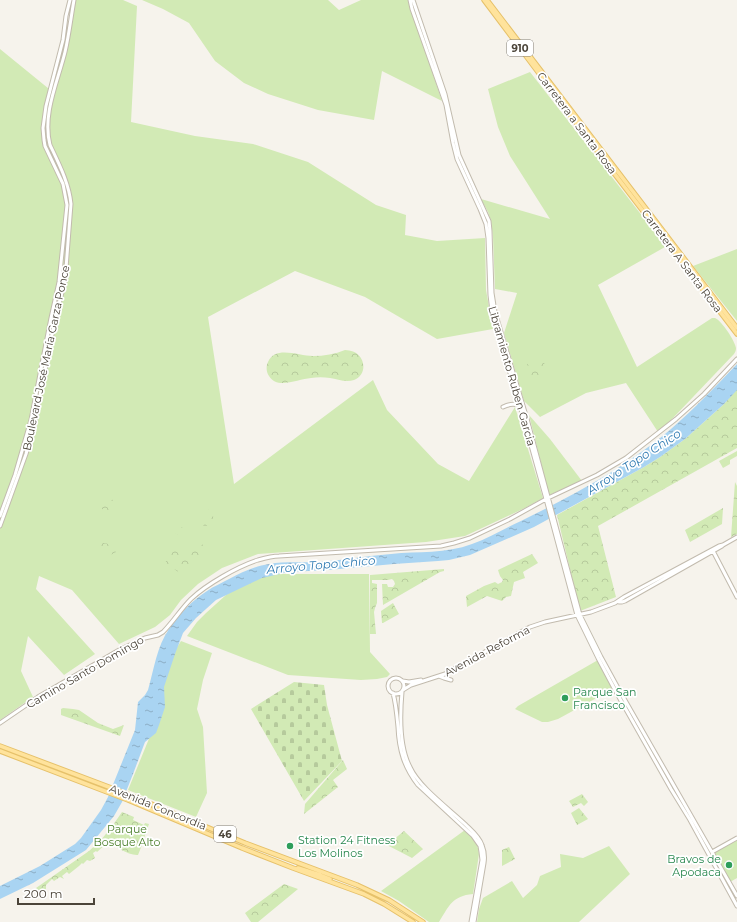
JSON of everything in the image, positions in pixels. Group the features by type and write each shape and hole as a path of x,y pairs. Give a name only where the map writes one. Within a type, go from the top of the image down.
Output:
{"main road":[{"name":"Carretera a Santa Rosa","path":"484,0 607,164 628,188"},
{"name":"Carretera a Santa Rosa","path":"487,0 628,188"},
{"name":"Carretera A Santa Rosa","path":"628,188 737,332"},
{"name":"Avenida Concordia","path":"0,746 130,795 252,846 357,885 389,900 423,922"},
{"name":"Avenida Concordia","path":"1,752 128,800 242,848 377,900 412,922"},
{"path":"408,919 416,922"}],"street":[{"name":"Boulevard José María Garza Ponce","path":"0,516 16,475 32,420 59,282 67,214 67,200 63,184 45,146 44,119 63,40 70,0"},
{"name":"Boulevard José María Garza Ponce","path":"0,526 26,454 35,421 55,319 63,290 68,255 71,204 70,195 48,139 48,126 50,107 65,51 74,0"},
{"name":"Libramiento Ruben Garcia","path":"411,0 412,9 446,105 457,159 486,224 491,306 546,499 549,503 580,619"},
{"name":"Libramiento Ruben Garcia","path":"411,0 445,94 459,155 489,221 492,293 495,312 527,419 546,499"},
{"path":"46,106 50,107"},
{"path":"62,255 68,255"},
{"name":"Camino Santo Domingo","path":"0,723 38,697 114,653 145,638 160,634 197,594 220,578 257,560 279,556 448,545 470,538 521,514 546,499 603,472 631,455 676,419 704,394 737,359"},
{"path":"503,407 510,404 520,406"},
{"path":"723,545 737,537"},
{"name":"Avenida Reforma","path":"618,602 624,597 723,545"},
{"name":"Avenida Reforma","path":"402,691 411,685 445,674 530,627 545,622 579,615 622,602 723,545"},
{"path":"713,551 737,597"},
{"path":"580,619 737,896"},
{"path":"580,619 612,684 690,820 737,906"},
{"path":"439,676 451,680"},
{"path":"471,922 481,868 482,856 480,846 473,836 418,785 407,768 402,756 400,745 396,704 393,693 389,689 389,682 395,678 402,680 404,685 402,691 401,725 405,756 411,769 422,784 472,831 482,845 484,863 474,922"},
{"name":"Avenida Reforma","path":"402,680 409,682 424,680"},
{"path":"393,693 396,694 402,691"},
{"path":"709,854 737,838"}],"green space":[{"path":"74,0 123,0 137,6 131,122 195,136 253,144 308,162 376,205 406,215 405,235 437,241 485,238 486,290 493,329 437,339 365,297 295,271 208,317 234,484 373,380 387,410 438,464 469,481 515,407 543,498 465,536 426,542 258,554 222,568 198,584 181,600 170,615 155,627 119,644 72,590 39,576 36,589 95,654 64,675 28,636 21,671 33,697 0,720 0,49 54,93"},
{"path":"142,0 328,0 339,10 361,0 408,0 442,101 382,71 374,120 318,110 268,94 244,83 215,61 189,23"},
{"path":"530,72 665,247 598,285 637,367 712,318 715,318 721,323 735,345 736,349 734,354 658,432 626,383 586,393 540,417 524,401 504,333 517,293 495,289 491,221 481,199 550,219 510,156 498,127 488,89"},
{"path":"737,249 737,321 693,266"},
{"path":"345,350 352,351 357,354 363,363 362,373 359,377 351,381 318,377 282,383 273,380 267,373 268,362 271,357 276,354 288,353 317,356 333,354"},
{"path":"543,360 550,377 547,378 531,375 527,364"},
{"path":"737,389 737,448 598,526 616,597 580,611 557,515 660,457 685,439 724,404"},
{"path":"529,415 550,439 582,481 549,495"},
{"path":"737,451 737,456 730,460 730,464 723,468 719,461"},
{"path":"735,482 737,486 737,534 731,537"},
{"path":"102,497 113,500 110,511 98,508"},
{"path":"723,508 722,524 690,542 685,530"},
{"path":"210,509 215,521 204,527 200,514"},
{"path":"175,518 181,523 185,538 169,529"},
{"path":"99,542 114,545 118,551 107,557"},
{"path":"201,543 210,553 196,564 180,573 165,563 176,546 188,548"},
{"path":"532,554 538,563 523,572 525,578 514,582 511,596 506,597 502,601 487,596 467,607 466,596 484,586 495,582 498,584 502,582 503,580 498,570"},
{"path":"444,569 444,571 383,605 382,584 387,584 388,587 393,587 395,584 394,581 392,579 372,580 372,583 377,584 377,603 374,612 376,634 370,634 370,575"},
{"path":"266,574 369,574 370,652 390,674 387,677 361,680 288,675 187,636 197,622 226,595 249,581"},
{"path":"393,603 399,614 382,623 381,611"},
{"path":"181,641 212,653 203,680 197,709 203,727 207,793 196,817 128,790 155,724 152,716 171,657"},
{"name":"Parque San Francisco","path":"598,660 613,689 558,719 548,722 542,722 515,709 518,706"},
{"path":"294,682 324,685 327,705 342,761 304,801 251,709"},
{"path":"61,709 79,710 98,723 113,729 124,725 120,736 61,715"},
{"path":"343,760 347,769 333,780 338,787 304,814 305,804"},
{"path":"582,794 588,802 584,806 581,803 573,807 569,801"},
{"path":"579,808 588,819 577,825 571,813"},
{"name":"Parque Bosque Alto","path":"122,812 134,817 133,820 144,825 145,823 149,824 138,855 126,852 106,841 104,842 105,845 97,852 96,851 93,853 95,858 90,861 87,860 83,864 82,863 69,874 67,872 62,876 64,879 60,877 54,881 52,879 46,885 46,889 41,892 36,888 89,851 101,840"},
{"path":"465,830 476,843 479,854 473,894 460,897 452,903 439,922 429,922 399,901 381,891"},
{"path":"404,831 423,849 412,858 387,845"},
{"name":"Bravos de Apodaca","path":"737,840 737,878 730,882 714,853"},
{"path":"609,846 630,874 579,922 477,922 479,909 483,898 512,881 523,898 537,885 540,876 561,867 560,854 583,858"},
{"path":"509,847 515,859 502,866 502,850"},
{"path":"284,884 298,889 258,922 251,922 245,913"}],"water":[{"name":"Arroyo Topo Chico","path":"737,364 737,390 724,404 685,439 644,467 534,527 470,555 449,560 288,572 262,578 216,600 196,618 183,633 164,687 165,707 156,733 145,742 122,802 114,816 86,850 33,883 0,899 0,886 40,866 75,844 101,810 108,797 135,730 138,702 148,690 156,658 165,636 181,613 202,594 239,574 264,565 275,563 319,562 391,554 442,551 478,542 580,491 637,455 680,421"}],"place":[{"name":"Parque San Francisco","path":"565,698"},
{"name":"Station 24 Fitness Los Molinos","path":"290,846"},
{"name":"Bravos de Apodaca","path":"729,865"}]}
